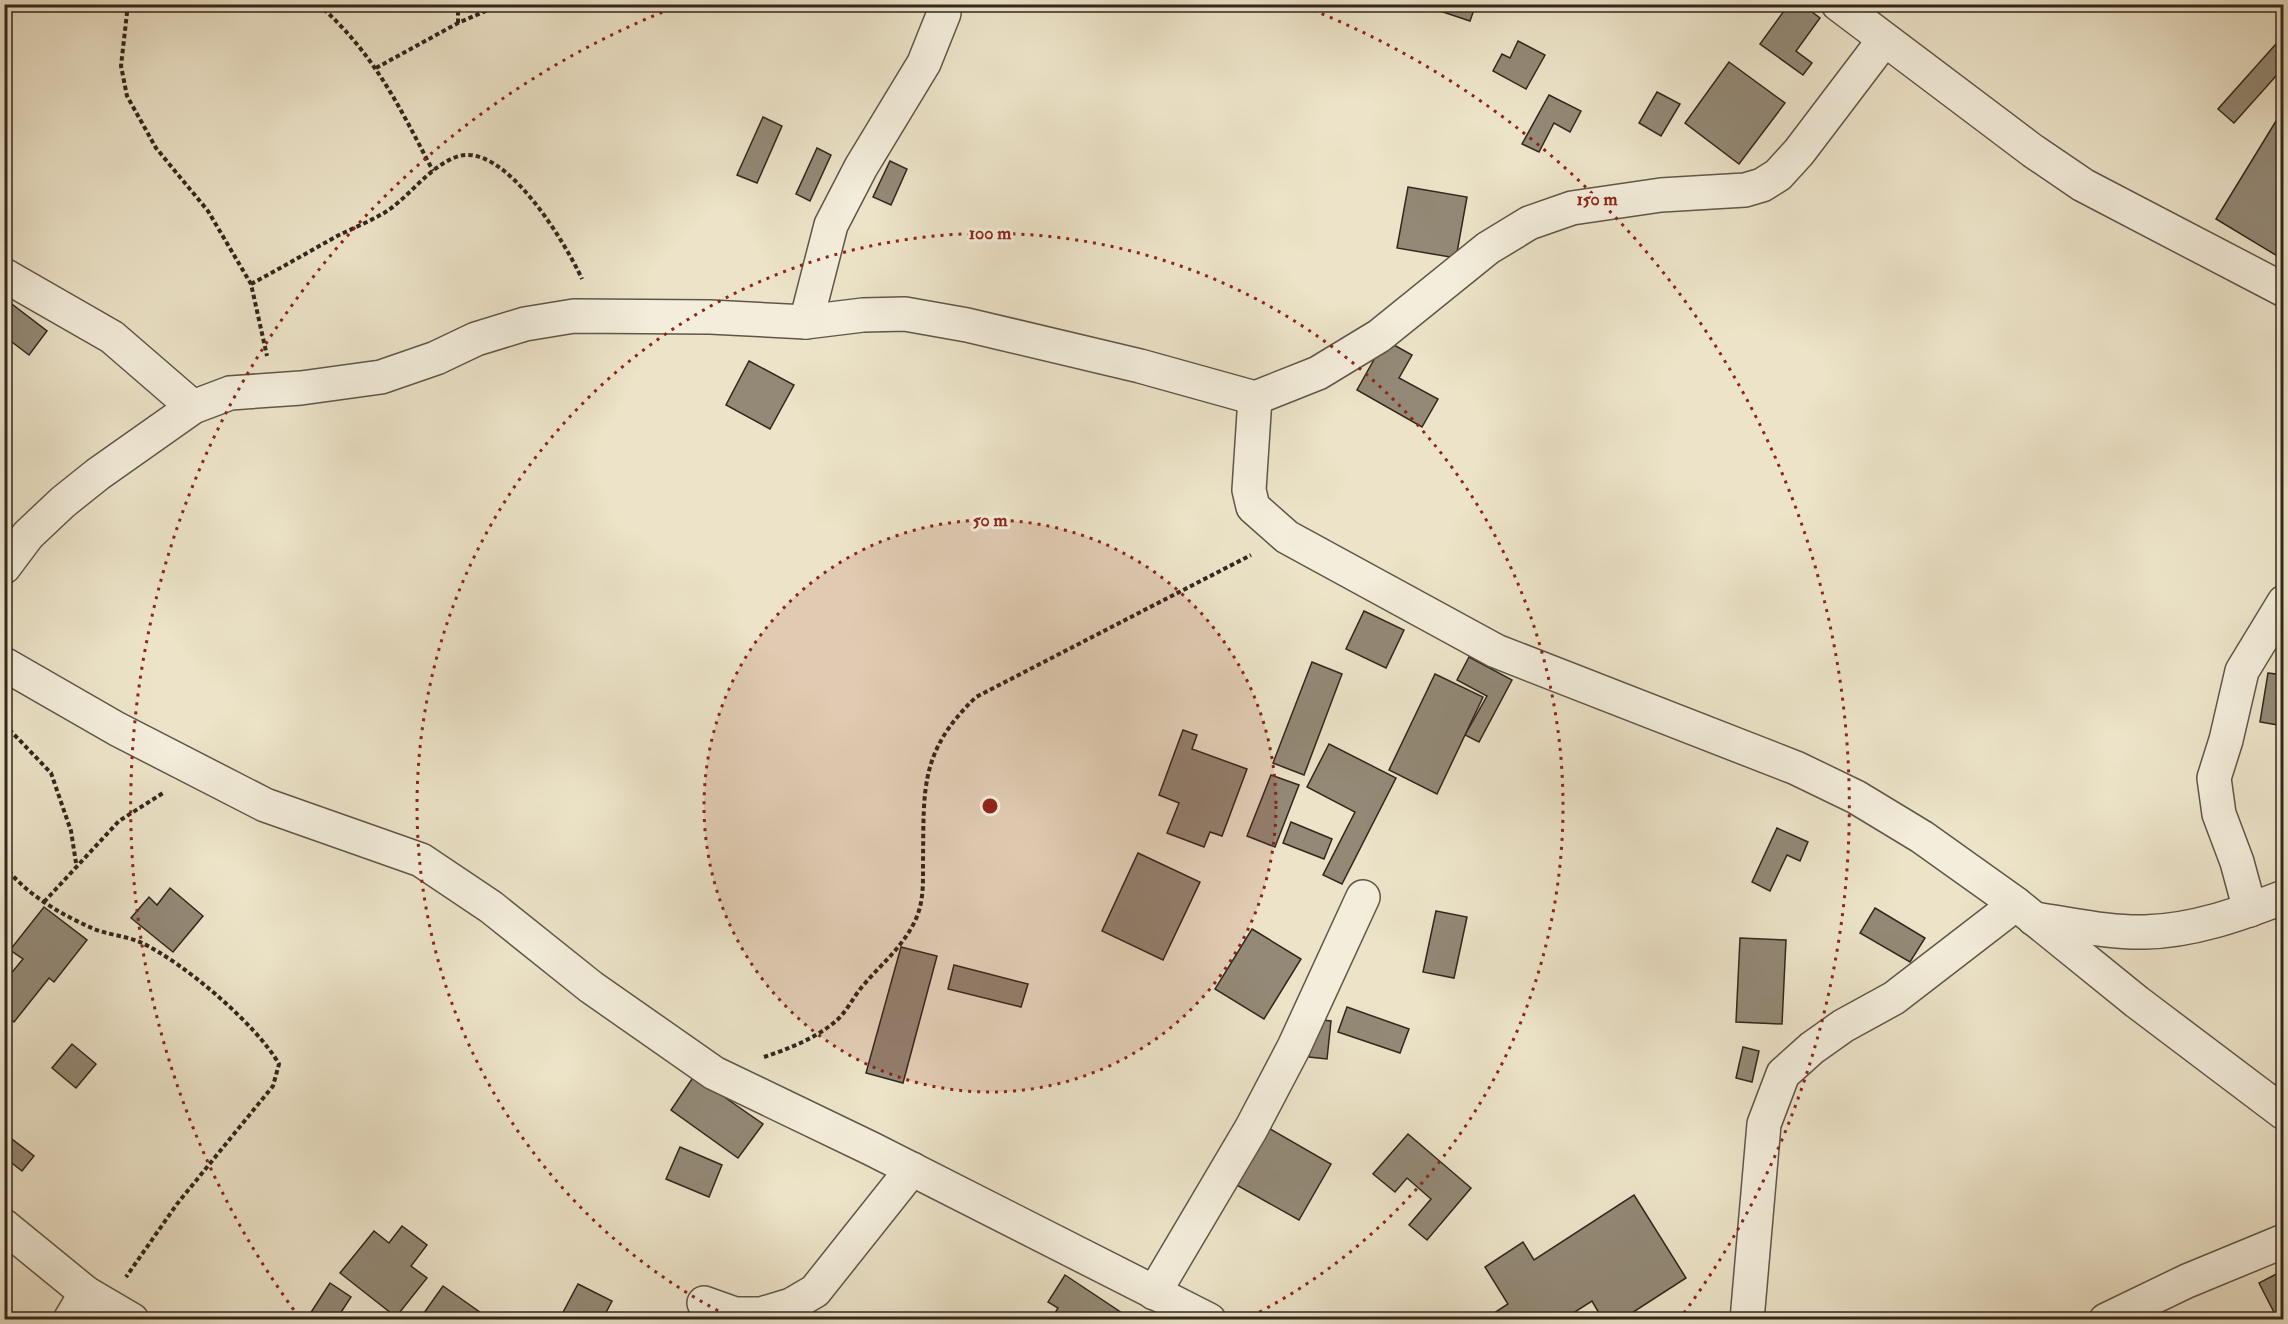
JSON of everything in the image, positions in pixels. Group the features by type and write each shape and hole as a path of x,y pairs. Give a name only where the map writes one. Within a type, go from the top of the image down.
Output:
{"street":[{"path":"806,322 831,225 861,167 924,63 944,13 945,4"},
{"path":"1838,4 2083,185 2283,290"},
{"path":"4,567 28,535 63,502 98,474 193,407 230,393 275,388 301,388 381,377 436,358 476,339 525,324 574,315 806,322 862,315 905,314 967,325 1140,366 1255,398 1318,373 1379,336 1488,248 1529,223 1572,208 1661,195 1745,190 1762,185 1778,175 1800,152 1884,40"},
{"path":"4,275 112,338 193,407"},
{"path":"1255,398 1248,471 1253,507 1287,537 1496,651 1796,768 1856,797 1922,837 2025,911 2137,1002 2283,1113"},
{"path":"2250,910 2237,862 2219,814 2214,778 2226,740 2242,671 2283,602"},
{"path":"4,664 117,729 265,805 421,860 491,907 591,987 714,1073 912,1169 1209,1320"},
{"path":"1154,1293 1257,1119 1364,897"},
{"path":"1747,1320 1764,1124 1783,1074 1812,1047 1843,1026 1894,998 2025,911 2145,932 2194,926 2250,910 2283,897"},
{"path":"704,1303 735,1314 761,1314 791,1305 815,1291 912,1169"},
{"path":"4,1226 99,1310"},
{"path":"2106,1320 2187,1281 2283,1241"}],"path":[{"path":"128,4 121,66 127,96 156,148 208,211 252,284 275,388"},
{"path":"318,4 361,46 391,90 433,171"},
{"path":"458,4 458,23"},
{"path":"376,68 458,23 502,4"},
{"path":"252,284 383,213 405,198 433,171 457,157 477,156 502,170 524,190 550,224 575,264 599,315"},
{"path":"714,1073 772,1054 816,1035 837,1020 862,987 897,951 915,920 923,896 926,784 934,749 951,721 976,698 1108,627 1287,537"},
{"path":"4,724 51,772 71,831 76,864"},
{"path":"44,902 76,864 119,821 155,796 205,774"},
{"path":"4,865 44,902 94,929 141,942 189,974 270,1047 279,1064 273,1086 177,1204 99,1310"}],"building":[{"path":"1439,4 1476,4 1470,21 1437,10"},
{"path":"1789,4 1801,4 1820,18 1796,51 1812,63 1803,75 1760,44"},
{"path":"2284,35 2284,67 2234,123 2218,109"},
{"path":"1518,41 1545,55 1526,89 1493,71 1502,54 1510,58"},
{"path":"1729,62 1785,103 1739,164 1685,123"},
{"path":"1657,92 1680,104 1661,136 1639,123"},
{"path":"1549,95 1581,111 1570,132 1554,123 1539,152 1522,144"},
{"path":"2284,108 2284,260 2216,219"},
{"path":"763,117 782,126 757,183 737,175"},
{"path":"817,148 831,155 810,201 796,194"},
{"path":"890,161 907,169 891,205 873,197"},
{"path":"1408,187 1467,197 1456,258 1397,248"},
{"path":"4,298 47,331 29,355 4,336"},
{"path":"1385,340 1412,355 1399,378 1438,399 1422,427 1357,390"},
{"path":"749,361 794,385 770,429 726,405"},
{"path":"1364,611 1404,630 1386,668 1346,649"},
{"path":"1469,657 1512,680 1479,742 1465,735 1487,696 1457,680"},
{"path":"1312,662 1342,674 1304,775 1273,763"},
{"path":"2268,673 2284,675 2284,726 2260,722"},
{"path":"1435,674 1483,697 1437,794 1389,770"},
{"path":"1183,730 1197,735 1192,749 1247,769 1222,836 1210,832 1204,847 1167,833 1179,803 1159,795"},
{"path":"1329,744 1396,778 1342,884 1323,875 1355,812 1307,787"},
{"path":"1271,775 1299,785 1275,847 1247,836"},
{"path":"1291,822 1332,839 1324,859 1283,843"},
{"path":"1777,828 1808,842 1800,861 1787,855 1770,891 1752,882"},
{"path":"1138,853 1200,882 1163,960 1102,931"},
{"path":"170,888 203,916 173,952 131,918 149,897 157,905"},
{"path":"44,907 87,940 54,982 49,978 14,1022 4,1014 4,982 23,959 10,950"},
{"path":"1875,908 1925,938 1910,962 1860,933"},
{"path":"1436,911 1467,917 1454,978 1423,972"},
{"path":"1252,929 1301,959 1264,1019 1215,989"},
{"path":"1740,938 1786,940 1782,1024 1736,1022"},
{"path":"901,947 937,956 903,1083 866,1073"},
{"path":"954,965 1028,984 1021,1007 948,989"},
{"path":"1347,1007 1409,1029 1400,1053 1338,1032"},
{"path":"1314,1019 1331,1021 1327,1059 1309,1057"},
{"path":"72,1044 96,1064 76,1088 52,1068"},
{"path":"1743,1047 1759,1051 1752,1082 1736,1078"},
{"path":"694,1076 763,1124 738,1158 671,1110"},
{"path":"1265,1126 1331,1164 1299,1220 1233,1183"},
{"path":"4,1133 34,1156 22,1171 4,1157"},
{"path":"1408,1134 1471,1188 1427,1240 1409,1225 1431,1199 1407,1178 1395,1192 1373,1174"},
{"path":"680,1147 722,1165 709,1197 666,1179"},
{"path":"1634,1195 1686,1278 1621,1320 1603,1320 1592,1301 1562,1320 1494,1320 1491,1315 1508,1304 1485,1267 1523,1242 1534,1260"},
{"path":"402,1226 427,1245 411,1266 427,1278 396,1317 340,1273 374,1231 389,1243"},
{"path":"2282,1271 2284,1320 2278,1320 2259,1283"},
{"path":"1065,1275 1122,1313 1117,1320 1051,1320 1058,1308 1048,1302"},
{"path":"330,1283 351,1297 336,1320 306,1320"},
{"path":"578,1284 612,1301 602,1320 592,1317 559,1320"},
{"path":"443,1286 491,1320 419,1320"}]}
